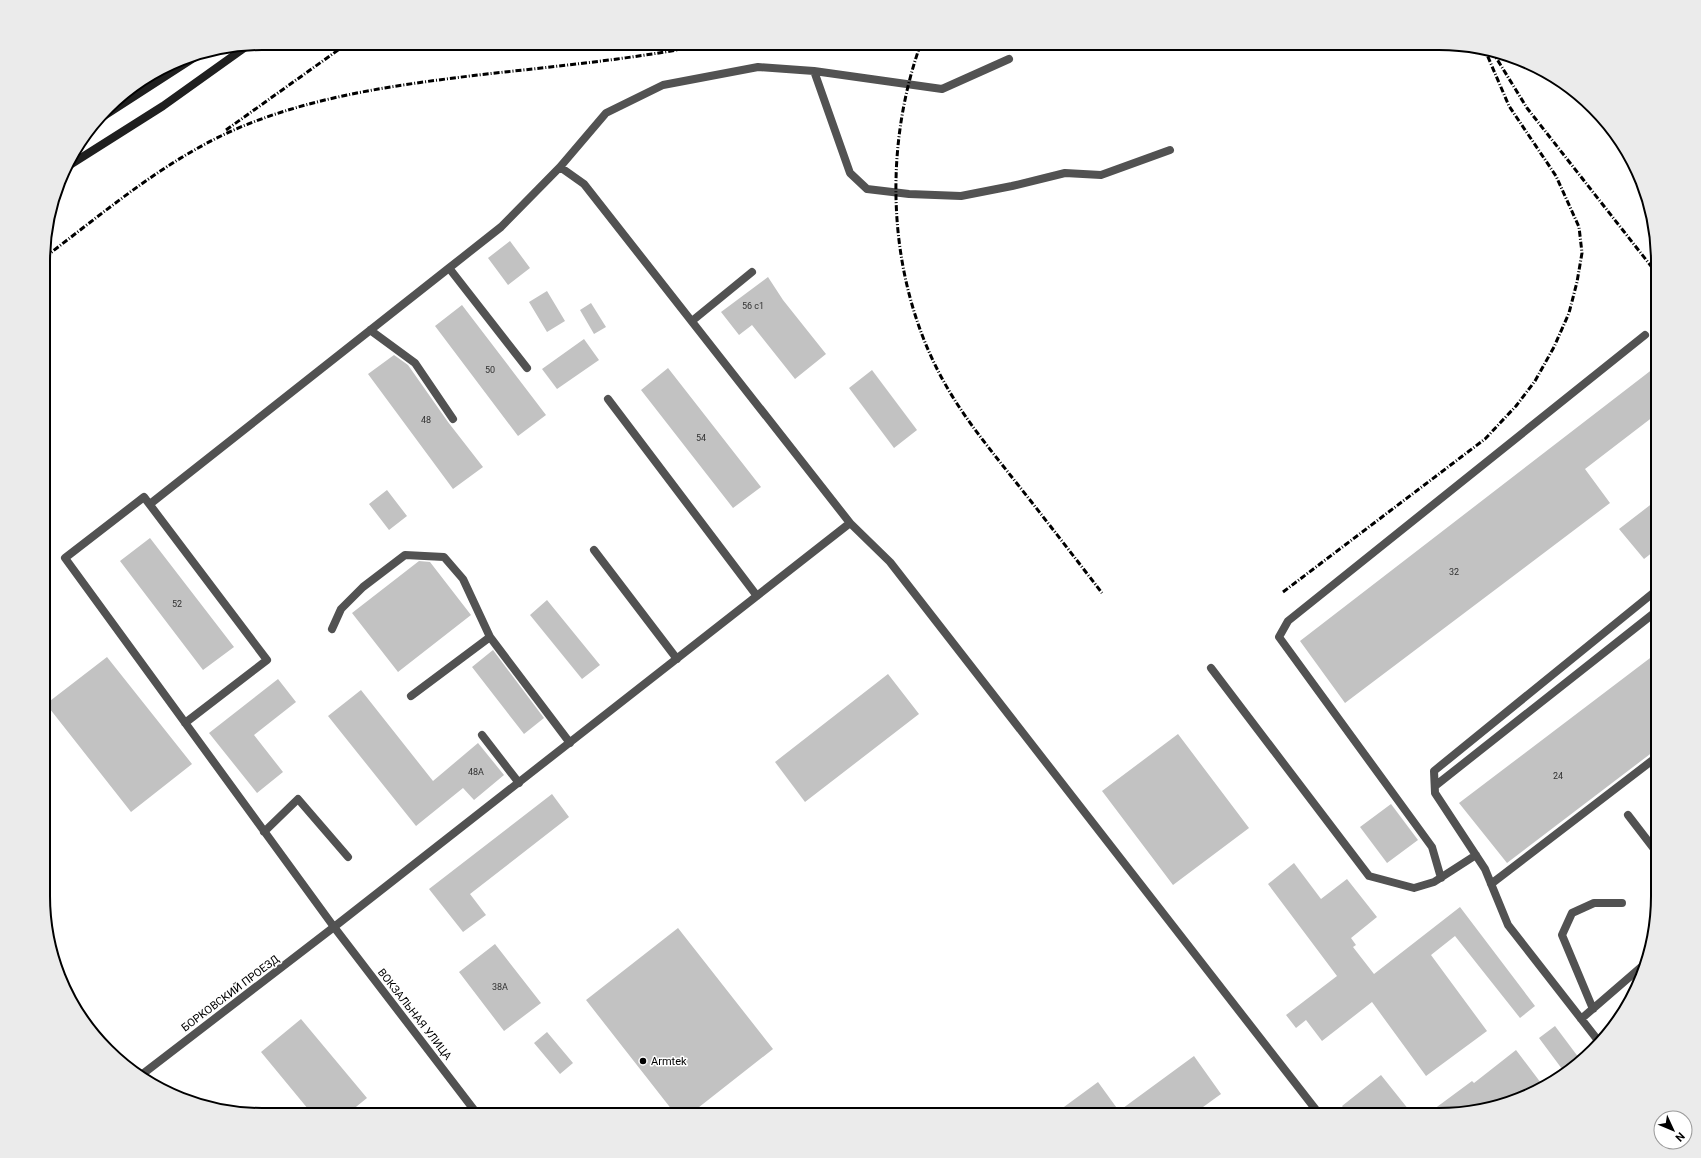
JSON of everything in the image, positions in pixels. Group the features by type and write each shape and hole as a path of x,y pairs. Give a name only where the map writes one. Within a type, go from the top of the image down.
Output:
{"main road":[{"path":"76,161 163,106 240,51"},
{"path":"116,108 182,66"}],"street":[{"path":"185,723 268,660 150,504 501,227 560,167 606,113 662,85 758,67 814,71 942,89 1009,59"},
{"path":"814,71 850,173 867,189 909,194 961,196 1012,186 1065,173 1101,175 1170,150"},
{"path":"560,167 584,184 850,523 890,562 1315,1108"},
{"path":"449,268 527,368"},
{"path":"692,321 752,272"},
{"path":"370,330 415,363 453,420"},
{"path":"1441,878 1432,847 1279,637 1288,621 1645,335"},
{"path":"608,399 757,596"},
{"name":"ВОКЗАЛЬНАЯ УЛИЦА","path":"150,504 144,496 65,558 334,927 473,1108"},
{"name":"БОРКОВСКИЙ ПРОЕЗД","path":"145,1072 519,783 850,523"},
{"path":"594,550 677,659"},
{"path":"332,628 341,609 363,587 405,555 444,557 463,579 490,638 570,743"},
{"path":"1596,1038 1508,925 1485,869 1435,793 1434,771 1651,595"},
{"path":"1435,786 1651,616"},
{"path":"411,696 490,638"},
{"path":"1212,668 1369,876 1414,888 1434,882 1476,855"},
{"path":"482,736 519,783"},
{"path":"1491,884 1651,761"},
{"path":"264,832 298,799 348,857"},
{"path":"1628,815 1651,845"},
{"path":"1593,1009 1562,935 1572,913 1594,903 1622,903"},
{"path":"1582,1019 1638,970"}],"building":[{"path":"510,241 530,268 508,285 488,258"},
{"path":"768,277 783,300 826,354 795,379 752,325 739,335 721,312"},
{"path":"547,291 565,321 547,332 529,302"},
{"path":"591,303 606,327 594,334 580,310"},
{"path":"462,305 546,415 518,436 435,326"},
{"path":"584,339 599,360 557,389 542,369"},
{"path":"394,355 408,365 448,422 483,467 453,489 368,374"},
{"path":"668,368 761,487 733,508 641,390"},
{"path":"872,370 917,430 894,448 849,388"},
{"path":"1651,370 1651,418 1585,469 1610,503 1345,703 1300,641"},
{"path":"387,490 407,516 389,530 369,504"},
{"path":"1651,504 1651,554 1644,559 1619,529"},
{"path":"150,538 234,647 203,670 120,561"},
{"path":"419,561 430,562 471,615 398,672 352,613"},
{"path":"547,600 600,665 582,679 530,615"},
{"path":"493,650 544,718 524,734 472,667"},
{"path":"107,657 192,764 131,812 50,709 50,701"},
{"path":"1651,657 1651,753 1507,863 1459,803"},
{"path":"888,674 919,714 805,802 775,762"},
{"path":"278,679 296,702 254,735 283,772 257,793 209,733"},
{"path":"361,690 433,781 478,743 504,775 474,800 463,788 416,826 328,716"},
{"path":"1178,734 1249,828 1173,885 1102,791"},
{"path":"552,794 569,817 470,894 486,915 463,932 429,889"},
{"path":"1391,804 1418,840 1387,863 1360,827"},
{"path":"1294,863 1321,899 1347,879 1377,917 1351,938 1356,945 1353,947 1374,974 1460,907 1535,1006 1520,1018 1455,936 1431,955 1487,1031 1426,1076 1372,1002 1322,1041 1306,1020 1296,1028 1286,1015 1337,976 1268,884"},
{"path":"678,928 773,1049 698,1108 671,1108 586,1000"},
{"path":"495,944 541,1003 504,1031 459,972"},
{"path":"301,1019 367,1098 355,1108 307,1108 261,1052"},
{"path":"1555,1026 1578,1056 1562,1069 1539,1038"},
{"path":"547,1032 573,1063 560,1074 534,1043"},
{"path":"1516,1050 1540,1082 1520,1092 1494,1101 1453,1108 1435,1108 1472,1081 1474,1083"},
{"path":"1194,1056 1221,1094 1202,1108 1123,1108"},
{"path":"1381,1075 1407,1108 1344,1108 1342,1106"},
{"path":"1098,1082 1117,1108 1063,1108"}],"railway":[{"path":"226,130 338,50"},
{"path":"50,253 137,187 185,156 236,129 295,108 355,93 386,88 678,50"},
{"path":"919,50 908,86 900,130 896,174 897,219 903,264 913,308 928,349 948,389 962,412 1102,593"},
{"path":"1283,592 1485,439 1516,406 1535,381 1554,347 1569,313 1577,282 1582,253 1579,227 1556,176 1509,106 1487,55"},
{"path":"1496,58 1527,108 1651,266"}],"place":[{"name":"Armtek","path":"643,1061"}]}
